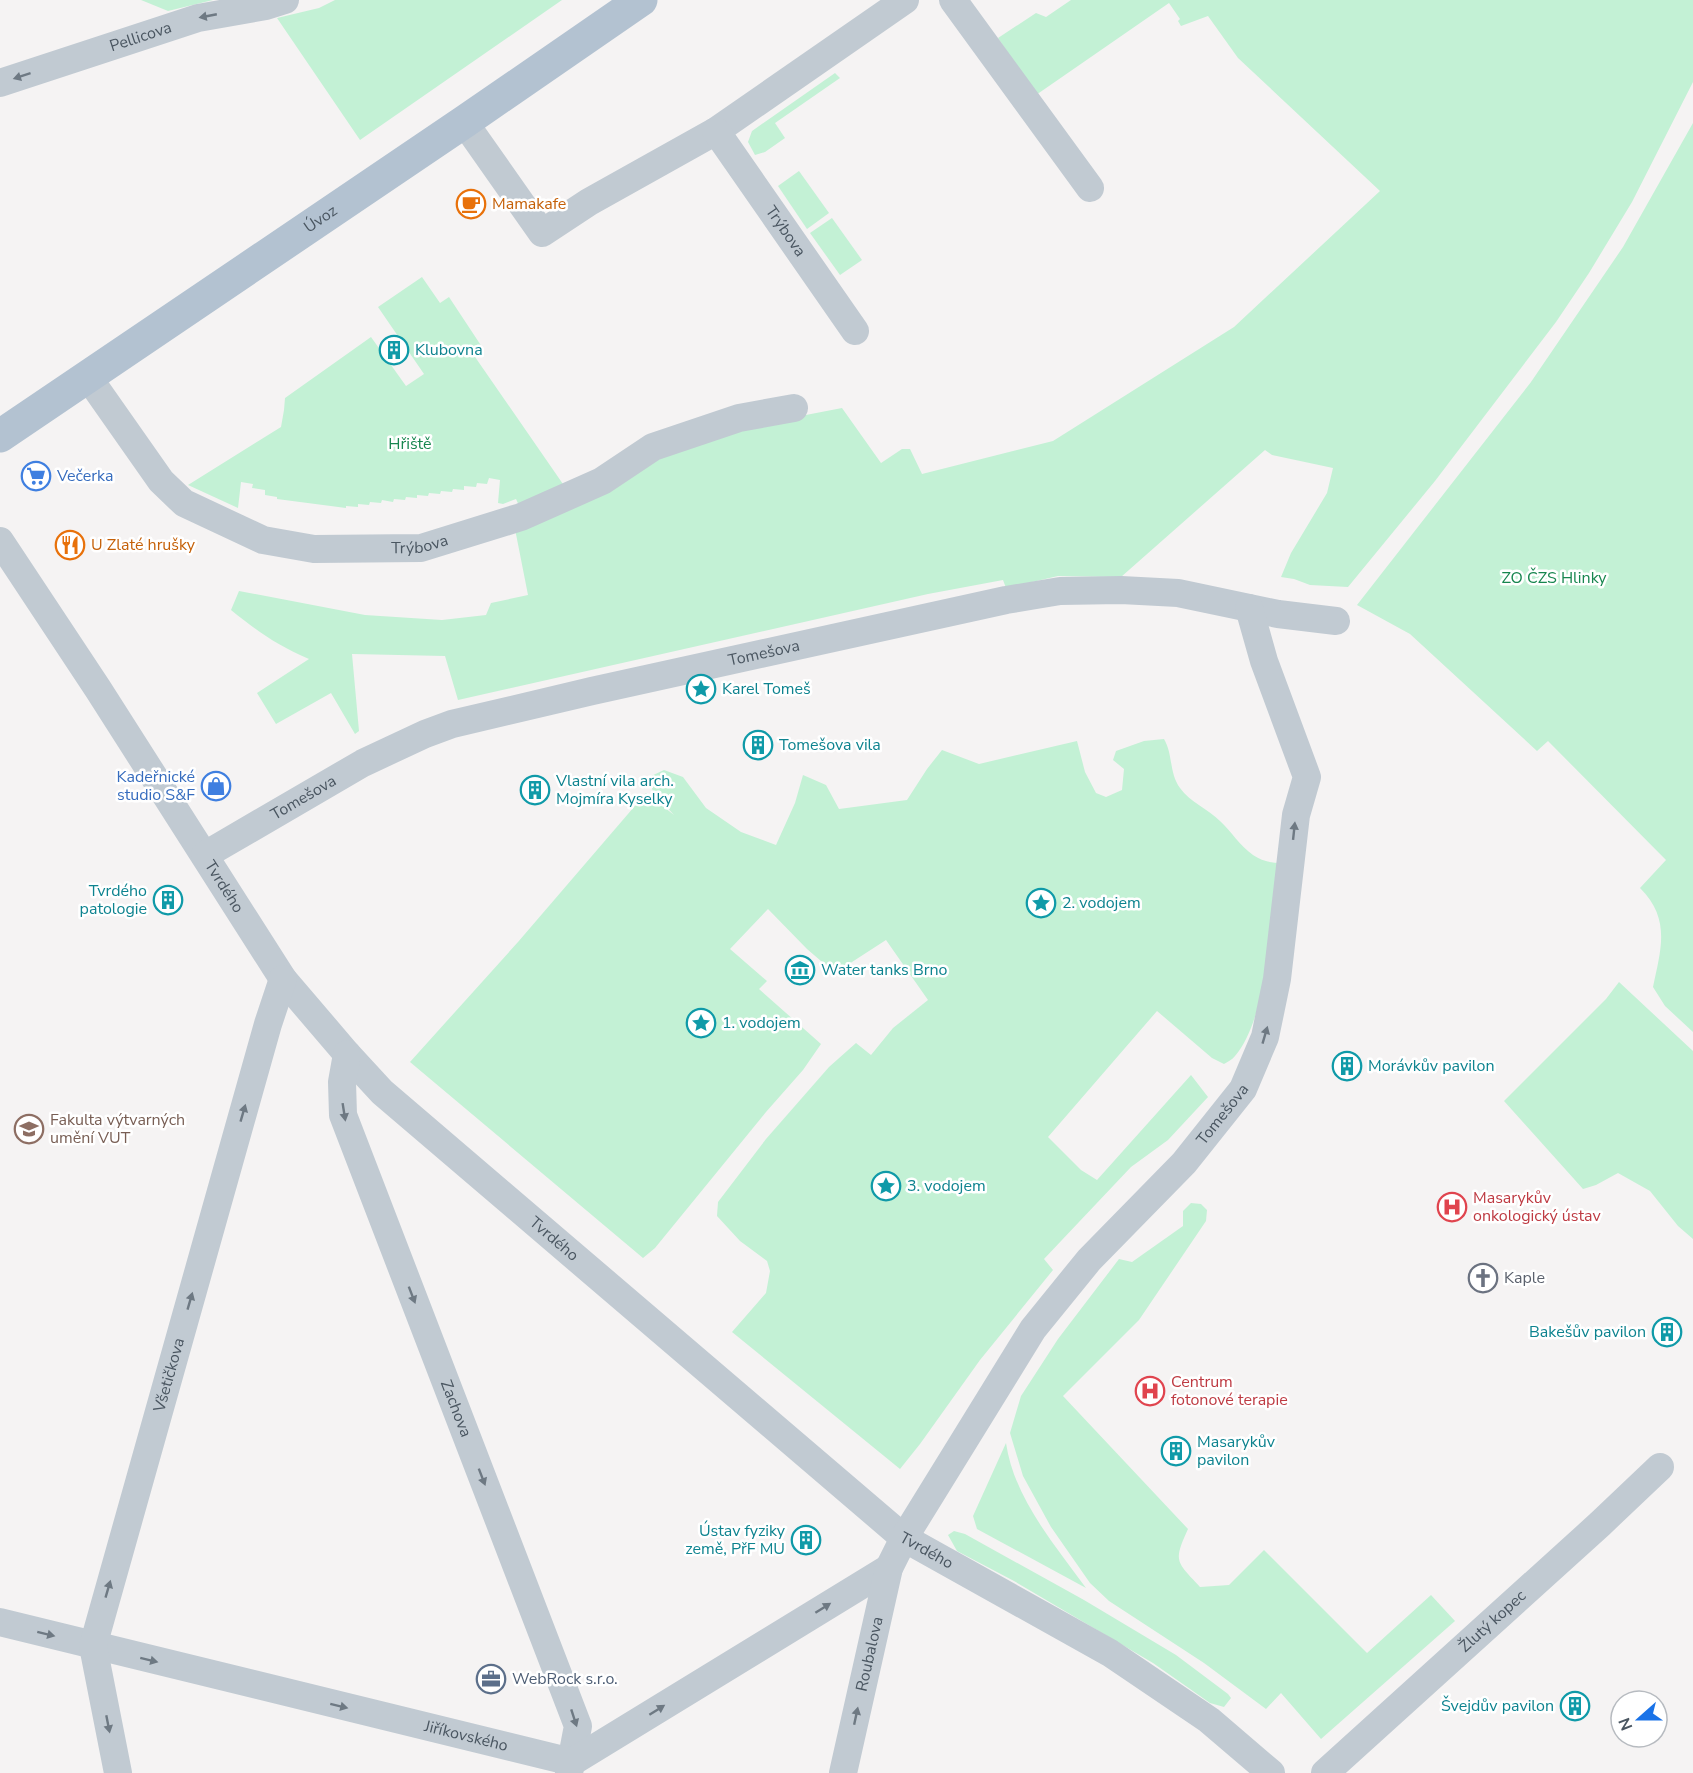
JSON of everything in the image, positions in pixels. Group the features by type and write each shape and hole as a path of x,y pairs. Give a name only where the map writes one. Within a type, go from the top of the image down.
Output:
{"main road":[{"name":"Úvoz","path":"0,436 641,0"}],"street":[{"name":"Pellicova","path":"0,83 198,18 266,6 285,0"},
{"path":"464,122 542,233 590,202 716,131 905,0"},
{"path":"953,0 1090,188"},
{"name":"Trýbova","path":"716,131 855,331"},
{"name":"Trýbova","path":"88,376 161,481 184,503 263,540 314,549 421,548 521,517 602,481 653,447 739,418 794,408"},
{"name":"Tvrdého","path":"0,541 283,979 382,1092 904,1538 1110,1653 1209,1720 1271,1773"},
{"name":"Tomešova","path":"205,855 349,772 425,734 489,714 983,605 1060,591 1121,590 1179,593 1249,608 1336,621"},
{"name":"Tomešova","path":"904,1538 1033,1329 1089,1260 1184,1163 1244,1089 1266,1036 1277,979 1296,815 1307,777 1264,661 1249,608"},
{"name":"Všetičkova","path":"117,1773 93,1646 268,1024 283,979"},
{"name":"Zachova","path":"347,1054 342,1082 343,1115 578,1726 570,1768"},
{"name":"Žlutý kopec","path":"1325,1773 1660,1467"},
{"name":"Roubalova","path":"843,1773 889,1568 904,1538"},
{"path":"570,1768 889,1568"},
{"name":"Jiříkovského","path":"0,1622 570,1768"}],"green space":[{"path":"141,0 213,0 168,11"},
{"path":"335,0 562,0 360,140 277,18 319,8"},
{"path":"1071,0 1693,0 1693,82 1632,202 1556,322 1435,481 1348,587 1310,585 1281,577 1291,553 1327,493 1333,468 1272,455 1265,450 1121,577 1058,576 1006,588 1003,580 928,594 458,700 445,656 352,654 359,731 355,734 331,693 276,724 257,693 309,659 287,649 231,610 239,591 365,615 442,620 486,615 491,603 528,595 515,529 659,457 734,429 842,408 881,463 902,449 910,449 922,474 1053,441 1234,327 1380,191 1238,58 1208,16 1181,26 1178,21 1180,19 1169,3 1036,95 998,38 1036,13 1046,17"},
{"path":"835,73 840,78 775,123 785,138 765,152 755,155 748,142 752,131"},
{"name":"ZO ČZS Hlinky","path":"1693,123 1693,1032 1665,1006 1653,987 1661,947 1660,923 1650,900 1640,888 1666,860 1548,741 1537,751 1410,634 1357,605 1531,382 1623,247"},
{"path":"799,171 829,213 807,229 778,186"},
{"path":"832,218 862,260 840,275 810,233"},
{"name":"Hřiště","path":"422,277 440,303 449,297 482,347 473,354 565,487 521,510 516,499 503,504 498,503 500,480 489,478 487,484 477,483 476,487 464,486 464,490 453,489 452,492 441,491 440,494 417,495 417,498 394,499 393,502 382,500 381,503 370,502 369,505 358,504 358,507 346,506 346,508 277,499 277,497 265,495 265,490 252,488 253,484 241,482 238,508 188,485 281,427 285,398 371,337 406,386 424,374 378,307"},
{"path":"1164,739 1174,776 1184,793 1224,825 1253,855 1265,861 1279,863 1267,964 1255,1017 1246,1039 1235,1056 1224,1064 1212,1058 1157,1011 1048,1137 1081,1170 1097,1180 1191,1075 1208,1097 1168,1140 1131,1167 1044,1259 1053,1270 980,1360 900,1469 732,1332 766,1293 770,1271 767,1261 740,1241 717,1216 718,1202 766,1139 829,1067 856,1043 871,1055 893,1028 928,1000 886,940 835,973 807,949 768,909 730,949 767,981 759,989 821,1044 803,1070 655,1248 643,1258 410,1062 518,942 646,793 674,815 653,792 649,777 664,770 683,777 706,808 741,832 776,845 795,803 803,775 826,785 839,809 907,800 942,750 979,764 1077,741 1085,772 1096,793 1106,797 1122,790 1124,769 1113,760 1116,751 1144,741"},
{"path":"1619,982 1693,1051 1693,1239 1678,1226 1650,1191 1618,1173 1583,1189 1504,1101 1606,999"},
{"path":"1191,1203 1201,1204 1207,1210 1206,1221 1139,1320 1063,1396 1188,1529 1180,1548 1179,1561 1200,1587 1229,1585 1264,1550 1367,1653 1431,1595 1455,1621 1321,1739 1281,1693 1266,1709 1204,1663 1109,1601 1090,1583 1051,1527 1023,1476 1010,1433 1021,1396 1058,1339 1119,1259 1132,1262 1183,1226 1183,1211"},
{"path":"1006,1443 1010,1463 1026,1501 1086,1588 977,1529 973,1516"},
{"path":"954,1531 965,1534 1084,1600 1176,1655 1231,1698 1224,1707 1210,1703 1153,1663 1014,1581 957,1551 948,1535"}],"place":[{"name":"Mamakafe","path":"471,204"},
{"name":"Klubovna","path":"394,350"},
{"name":"Večerka","path":"36,476"},
{"name":"U Zlaté hrušky","path":"70,545"},
{"name":"Karel Tomeš","path":"701,689"},
{"name":"Tomešova vila","path":"758,745"},
{"name":"Kadeřnické studio S&F","path":"216,786"},
{"name":"Vlastní vila arch. Mojmíra Kyselky","path":"535,790"},
{"name":"Tvrdého patologie","path":"168,900"},
{"name":"2. vodojem","path":"1041,903"},
{"name":"Water tanks Brno","path":"800,970"},
{"name":"1. vodojem","path":"701,1023"},
{"name":"Morávkův pavilon","path":"1347,1066"},
{"name":"Fakulta výtvarných umění VUT","path":"29,1129"},
{"name":"3. vodojem","path":"886,1186"},
{"name":"Masarykův onkologický ústav","path":"1452,1207"},
{"name":"Kaple","path":"1483,1278"},
{"name":"Bakešův pavilon","path":"1667,1332"},
{"name":"Centrum fotonové terapie","path":"1150,1391"},
{"name":"Masarykův pavilon","path":"1176,1451"},
{"name":"Ústav fyziky země, PřF MU","path":"806,1540"},
{"name":"WebRock s.r.o.","path":"491,1679"},
{"name":"Švejdův pavilon","path":"1575,1706"}]}
